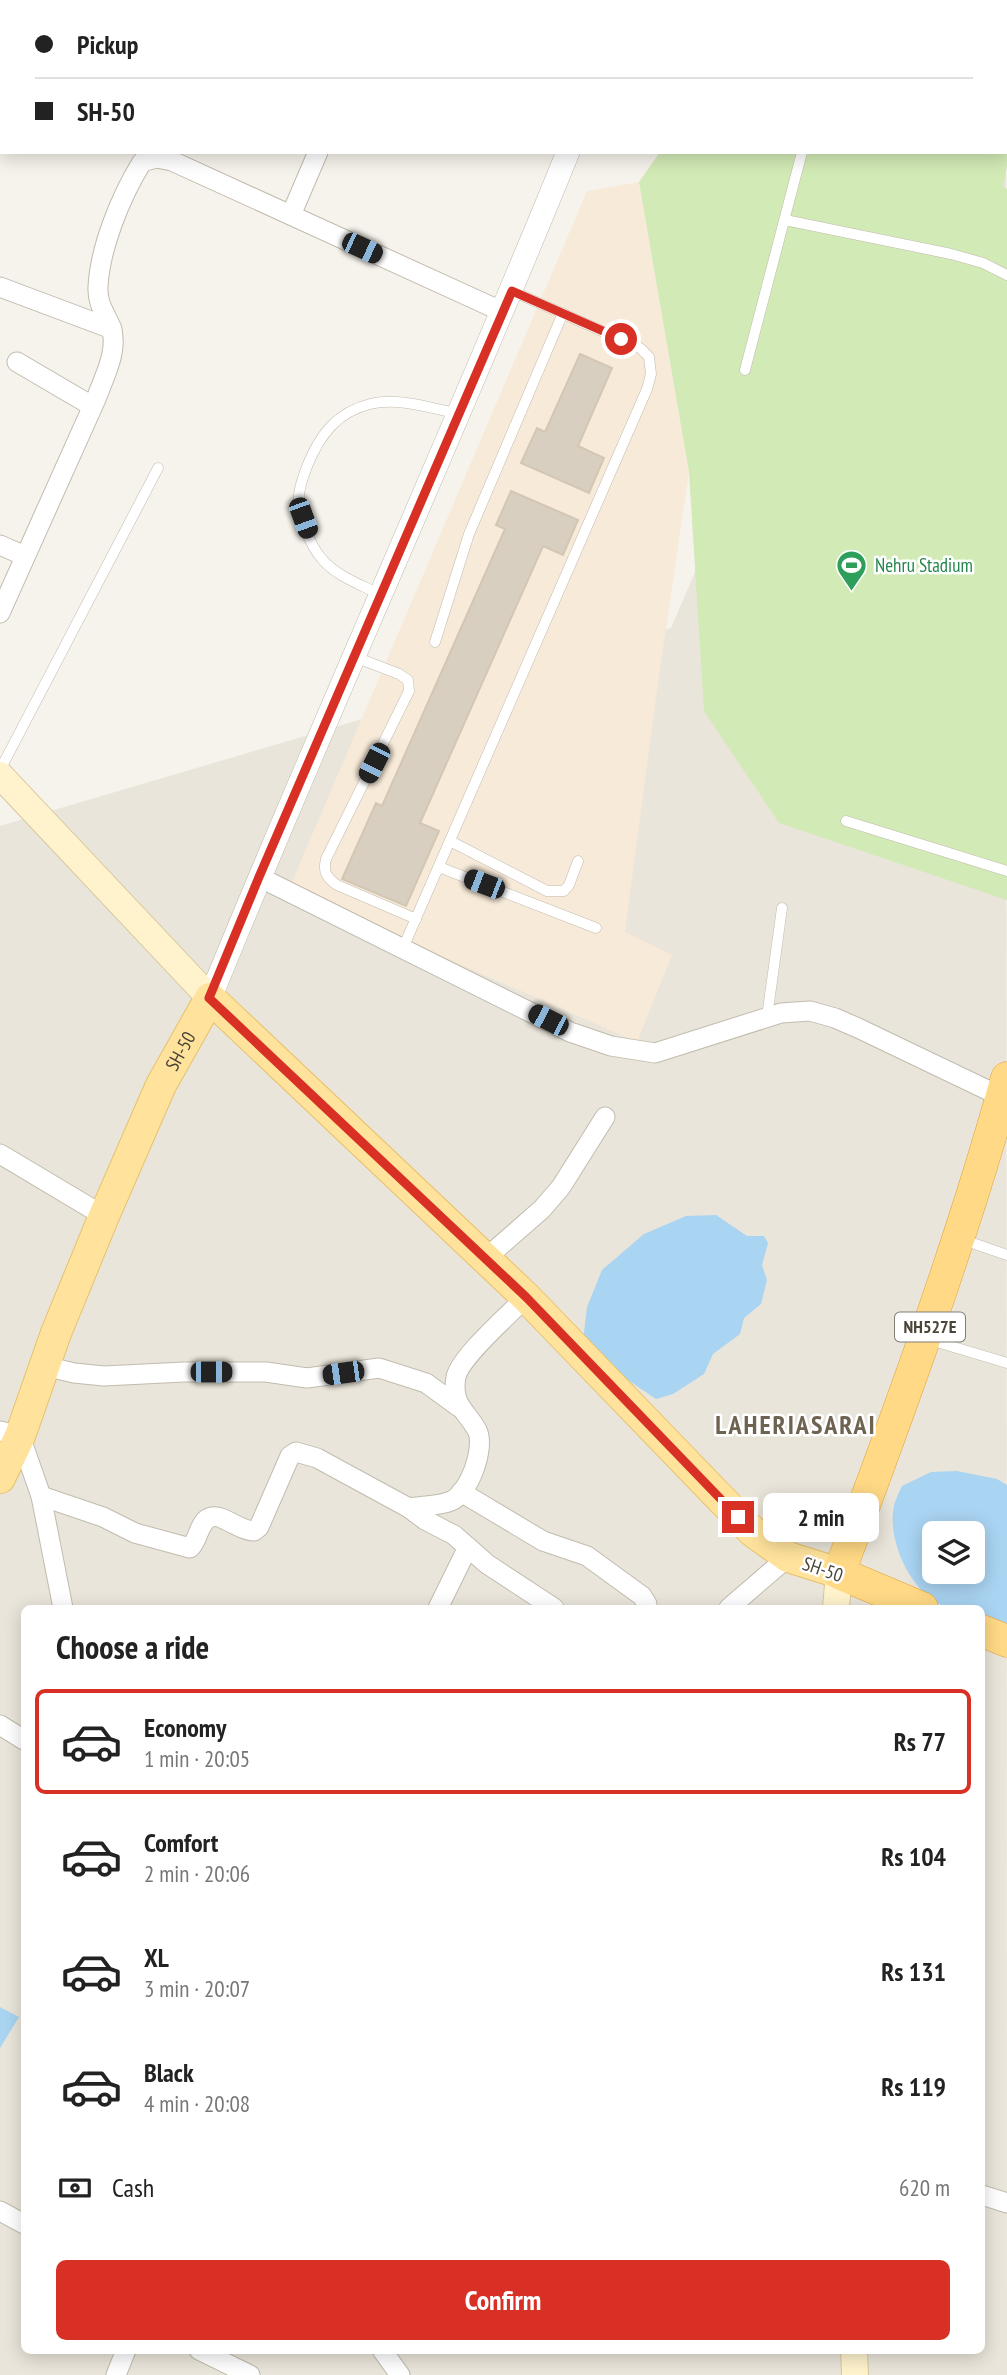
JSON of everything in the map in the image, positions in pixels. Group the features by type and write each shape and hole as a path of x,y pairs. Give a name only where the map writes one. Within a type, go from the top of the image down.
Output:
{"highway":[{"name":"NH527E","path":"839,1573 926,1339 1004,1087"},
{"name":"SH-50","path":"839,1573 915,1605"},
{"path":"985,1632 1007,1641"}],"main road":[{"path":"0,775 209,998"},
{"name":"SH-50","path":"0,1478 10,1434 45,1366 55,1334 161,1085 209,998 526,1297 752,1531 788,1557 839,1573"},
{"path":"836,1605 839,1573"},
{"path":"854,2354 855,2375"}],"street":[{"path":"291,215 317,154"},
{"path":"209,998 460,415 567,154"},
{"path":"0,612 109,365 114,346 97,289 101,265 126,187 142,162 156,158 172,161 291,215 508,301"},
{"path":"0,287 111,329"},
{"path":"17,362 92,406"},
{"path":"0,544 25,556"},
{"path":"259,877 570,1032 611,1046 655,1053 781,1013 810,1011 835,1018 1004,1087"},
{"path":"485,1259 542,1209 561,1187 606,1116"},
{"path":"0,1154 104,1216"},
{"path":"459,1407 457,1375 464,1362 526,1297"},
{"path":"45,1366 104,1376 266,1372 307,1378 379,1368 426,1384 459,1407 478,1432 480,1449 476,1464 454,1500 409,1508"},
{"path":"10,1434 41,1496 62,1605"},
{"path":"41,1496 103,1517 135,1533 190,1548 195,1544 204,1521 209,1517 216,1516 244,1531 254,1531 259,1527 290,1456 296,1452 317,1458 454,1535 487,1564 549,1605"},
{"path":"461,1492 542,1541 587,1556 642,1596 647,1605"},
{"path":"439,1605 468,1547"},
{"path":"732,1605 788,1557"},
{"path":"0,1725 21,1738"},
{"path":"985,2196 1007,2203"},
{"path":"0,2211 21,2222"},
{"path":"116,2375 124,2354"},
{"path":"207,2354 250,2375"},
{"path":"385,2354 400,2375"}],"lane":[{"path":"745,370 802,154"},
{"path":"785,220 951,254 983,263 1007,275"},
{"path":"403,948 647,389 651,374 649,357 640,348 562,313 508,301"},
{"path":"435,642 470,534 562,313"},
{"path":"382,596 324,562 313,547 299,496 303,476 316,444 346,412 370,404 392,401 460,415"},
{"path":"0,770 158,468"},
{"path":"355,657 399,674 408,680 409,691 326,859 324,869 327,878 337,885 416,919"},
{"path":"846,821 1007,871"},
{"path":"450,841 547,891 564,891 578,861"},
{"path":"439,867 596,928"},
{"path":"767,1017 782,908"},
{"path":"959,1238 1007,1255"},
{"path":"926,1339 1007,1363"}],"shaded area":[{"path":"874,154 1006,154 1007,2375 0,2375 0,826 671,628"},
{"path":"639,182 689,472 625,932 672,955 637,1042 289,889 587,191"}],"green space":[{"name":"Nehru Stadium","path":"659,154 1007,154 1003,187 1007,189 1007,900 779,823 704,711 689,472 639,182"}],"water":[{"path":"716,1215 747,1236 764,1236 768,1243 762,1265 767,1280 761,1304 744,1318 740,1334 713,1354 704,1374 673,1394 656,1399 622,1376 583,1341 587,1307 602,1270 644,1234 686,1216"},
{"path":"957,1471 997,1479 1007,1485 1007,1623 985,1619 985,1605 942,1605 924,1593 914,1581 898,1551 893,1520 895,1504 902,1486 931,1472"},
{"path":"0,2007 19,2017 0,2048"}],"building":[{"path":"580,354 612,368 578,446 604,458 589,493 521,463 537,428 545,432"},
{"path":"511,491 578,520 563,555 543,546 420,823 439,831 406,906 342,879 376,803 382,806 505,529 496,525"}],"place":[{"name":"Nehru Stadium","path":"852,592"}],"district":[{"name":"LAHERIASARAI","path":"796,1425"}],"route":[{"path":"621,339 512,291 209,998 526,1297 738,1517"}]}
